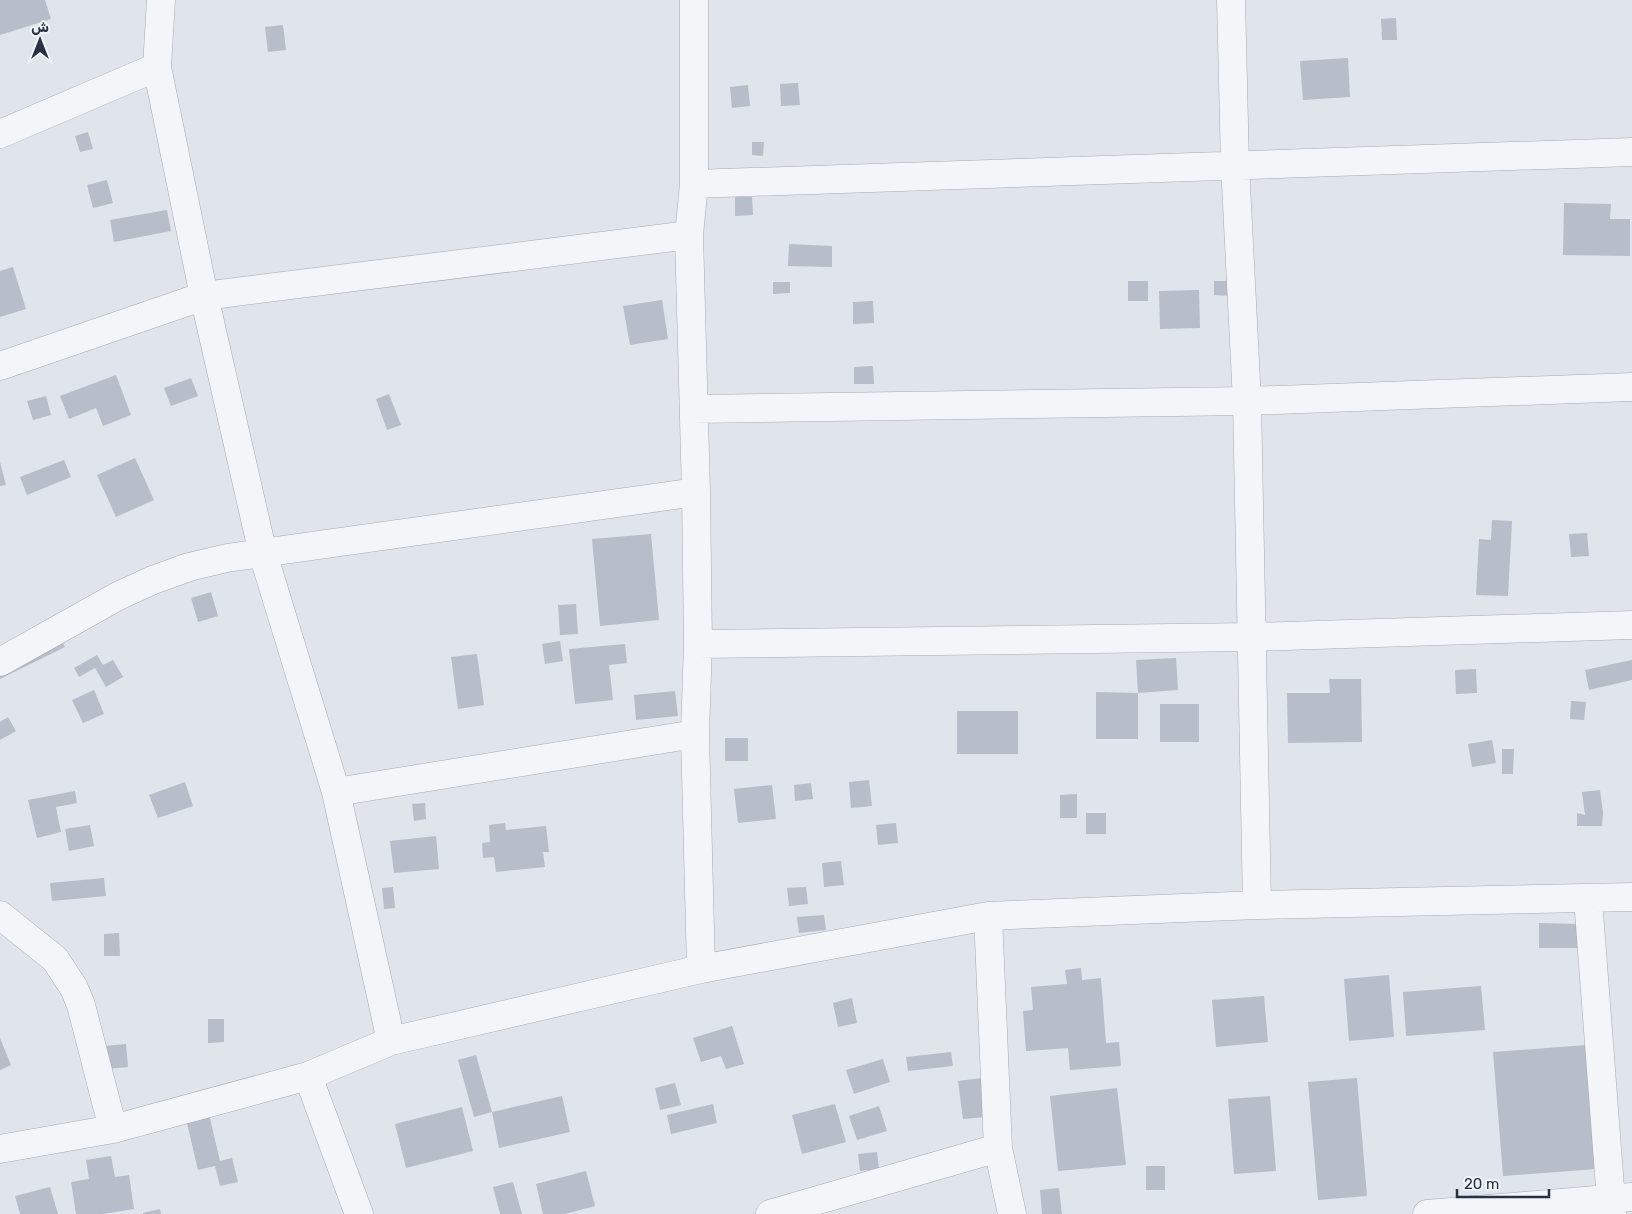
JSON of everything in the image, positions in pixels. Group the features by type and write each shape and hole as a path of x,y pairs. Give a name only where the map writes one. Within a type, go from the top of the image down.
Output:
{"street":[{"path":"161,0 157,67 204,296 263,554 336,792 391,1041"},
{"path":"694,0 694,184 689,235 696,492 698,644 695,734 701,969"},
{"path":"1231,0 1235,165 1247,401 1257,905"},
{"path":"0,134 157,67"},
{"path":"694,184 1632,152"},
{"path":"0,366 204,296 689,235"},
{"path":"694,409 1247,401 1632,387"},
{"path":"0,662 118,596 153,580 227,558 696,492"},
{"path":"698,644 1251,637 1632,625"},
{"path":"336,792 695,734"},
{"path":"0,1149 112,1129 308,1076 391,1041 701,969 988,916 1257,905 1632,897"},
{"path":"1427,1214 1618,1203 1588,899"},
{"path":"0,915 55,959 74,988 81,1005 112,1129"},
{"path":"988,916 998,1148 1012,1214"},
{"path":"0,946 25,936"},
{"path":"308,1076 359,1214"},
{"path":"770,1214 998,1148"}],"building":[{"path":"0,0 45,0 51,19 0,35"},
{"path":"1396,18 1397,40 1382,40 1381,19"},
{"path":"283,25 286,50 268,52 265,27"},
{"path":"1348,58 1350,97 1303,100 1300,61"},
{"path":"798,83 800,105 781,106 780,84"},
{"path":"748,85 750,106 732,108 730,87"},
{"path":"88,132 93,149 80,152 75,136"},
{"path":"752,142 764,142 763,156 752,155"},
{"path":"107,180 113,203 93,208 87,185"},
{"path":"735,197 752,197 753,215 735,216"},
{"path":"1564,203 1611,204 1610,219 1630,219 1630,256 1563,255"},
{"path":"167,210 171,231 114,242 110,220"},
{"path":"789,244 832,246 832,267 788,266"},
{"path":"13,267 26,309 0,317 0,271"},
{"path":"1128,281 1148,281 1148,301 1128,301"},
{"path":"1214,281 1231,281 1231,296 1214,295"},
{"path":"773,282 790,282 790,293 773,294"},
{"path":"1199,290 1200,328 1160,329 1159,291"},
{"path":"662,300 668,339 630,345 623,306"},
{"path":"873,301 874,323 853,324 853,302"},
{"path":"873,366 874,384 854,384 854,367"},
{"path":"116,375 131,415 103,426 96,408 69,419 60,396"},
{"path":"191,378 198,396 171,406 164,388"},
{"path":"389,394 401,425 387,430 376,399"},
{"path":"46,396 51,415 33,420 27,401"},
{"path":"135,458 154,500 116,517 97,475"},
{"path":"64,460 71,477 27,495 20,477"},
{"path":"0,462 6,485 0,486"},
{"path":"1492,520 1512,521 1508,596 1476,595 1479,539 1491,540"},
{"path":"1587,533 1589,556 1571,557 1569,534"},
{"path":"651,534 659,620 600,626 592,539"},
{"path":"211,592 218,616 198,622 191,598"},
{"path":"576,604 578,634 560,635 558,605"},
{"path":"56,629 65,647 0,679 0,656"},
{"path":"560,641 563,661 545,664 542,644"},
{"path":"625,644 627,663 609,665 613,700 575,704 569,649"},
{"path":"477,654 484,705 458,709 451,657"},
{"path":"97,655 103,665 113,660 123,677 106,687 95,668 79,677 74,668"},
{"path":"1176,658 1178,690 1138,693 1136,660"},
{"path":"1632,660 1632,680 1589,690 1585,670"},
{"path":"1476,669 1477,693 1456,694 1455,670"},
{"path":"1329,679 1361,679 1362,742 1288,743 1287,693 1330,693"},
{"path":"94,690 104,714 83,723 72,700"},
{"path":"675,691 678,716 636,720 634,695"},
{"path":"1096,692 1138,693 1138,739 1096,739"},
{"path":"1571,701 1586,702 1584,720 1570,719"},
{"path":"1160,704 1199,704 1199,742 1160,742"},
{"path":"957,711 1018,711 1018,754 957,754"},
{"path":"8,717 16,731 0,740 0,722"},
{"path":"725,738 748,738 748,761 725,761"},
{"path":"1492,740 1496,763 1472,767 1468,744"},
{"path":"1502,749 1514,749 1513,774 1502,774"},
{"path":"869,780 872,806 851,808 849,782"},
{"path":"185,782 193,806 158,818 149,795"},
{"path":"811,783 813,799 795,801 794,785"},
{"path":"772,785 776,819 738,823 734,789"},
{"path":"1600,790 1603,813 1602,826 1577,826 1577,813 1585,815 1582,792"},
{"path":"75,791 77,803 56,807 61,832 37,838 28,800"},
{"path":"1077,794 1077,818 1060,818 1060,795"},
{"path":"425,803 426,819 414,821 412,804"},
{"path":"1086,813 1106,813 1106,834 1086,834"},
{"path":"505,823 506,830 546,826 549,852 543,852 545,867 496,872 494,857 483,858 482,843 490,842 489,825"},
{"path":"896,823 898,843 878,845 876,825"},
{"path":"90,825 94,846 69,851 65,829"},
{"path":"436,836 439,869 394,873 390,841"},
{"path":"841,861 844,885 824,887 822,863"},
{"path":"104,878 106,896 52,901 50,883"},
{"path":"393,887 395,908 384,909 382,888"},
{"path":"806,887 808,904 789,906 787,888"},
{"path":"824,915 826,930 799,933 797,917"},
{"path":"1539,923 1578,924 1578,948 1539,948"},
{"path":"119,933 120,956 104,956 104,934"},
{"path":"1081,968 1082,980 1101,978 1106,1043 1119,1042 1121,1066 1070,1070 1068,1048 1026,1051 1023,1011 1033,1010 1031,987 1067,984 1065,970"},
{"path":"1389,975 1394,1037 1349,1041 1344,979"},
{"path":"1481,986 1485,1030 1406,1036 1403,992"},
{"path":"1264,996 1268,1042 1216,1047 1212,1000"},
{"path":"852,998 857,1023 838,1027 833,1003"},
{"path":"208,1019 224,1019 224,1042 208,1043"},
{"path":"732,1026 744,1064 726,1069 721,1056 701,1062 693,1038"},
{"path":"0,1038 11,1065 0,1070"},
{"path":"126,1044 128,1067 106,1069 104,1046"},
{"path":"1586,1045 1596,1169 1503,1176 1493,1052"},
{"path":"951,1052 953,1066 908,1071 906,1057"},
{"path":"476,1055 492,1112 474,1117 458,1060"},
{"path":"883,1059 890,1082 854,1094 846,1070"},
{"path":"982,1078 986,1117 963,1119 958,1081"},
{"path":"1357,1078 1367,1196 1318,1200 1308,1082"},
{"path":"675,1083 681,1105 660,1110 655,1088"},
{"path":"1117,1088 1126,1165 1058,1171 1050,1096"},
{"path":"562,1096 570,1132 499,1148 492,1112"},
{"path":"1270,1096 1276,1171 1234,1174 1228,1099"},
{"path":"713,1104 717,1123 671,1134 667,1115"},
{"path":"835,1104 846,1142 802,1154 792,1115"},
{"path":"879,1106 887,1131 857,1140 849,1116"},
{"path":"462,1107 473,1151 406,1168 395,1124"},
{"path":"209,1114 220,1161 232,1158 238,1182 220,1186 215,1166 198,1170 186,1119"},
{"path":"877,1152 879,1169 860,1171 858,1154"},
{"path":"111,1156 115,1177 129,1175 134,1209 103,1214 76,1214 71,1182 89,1179 86,1160"},
{"path":"1146,1166 1165,1166 1165,1190 1146,1190"},
{"path":"586,1171 595,1206 565,1214 543,1214 536,1184"},
{"path":"513,1182 522,1214 500,1214 493,1187"},
{"path":"50,1187 58,1214 20,1214 15,1196"},
{"path":"1059,1188 1062,1214 1042,1214 1040,1190"},
{"path":"160,1209 161,1214 143,1214 143,1213"}]}
